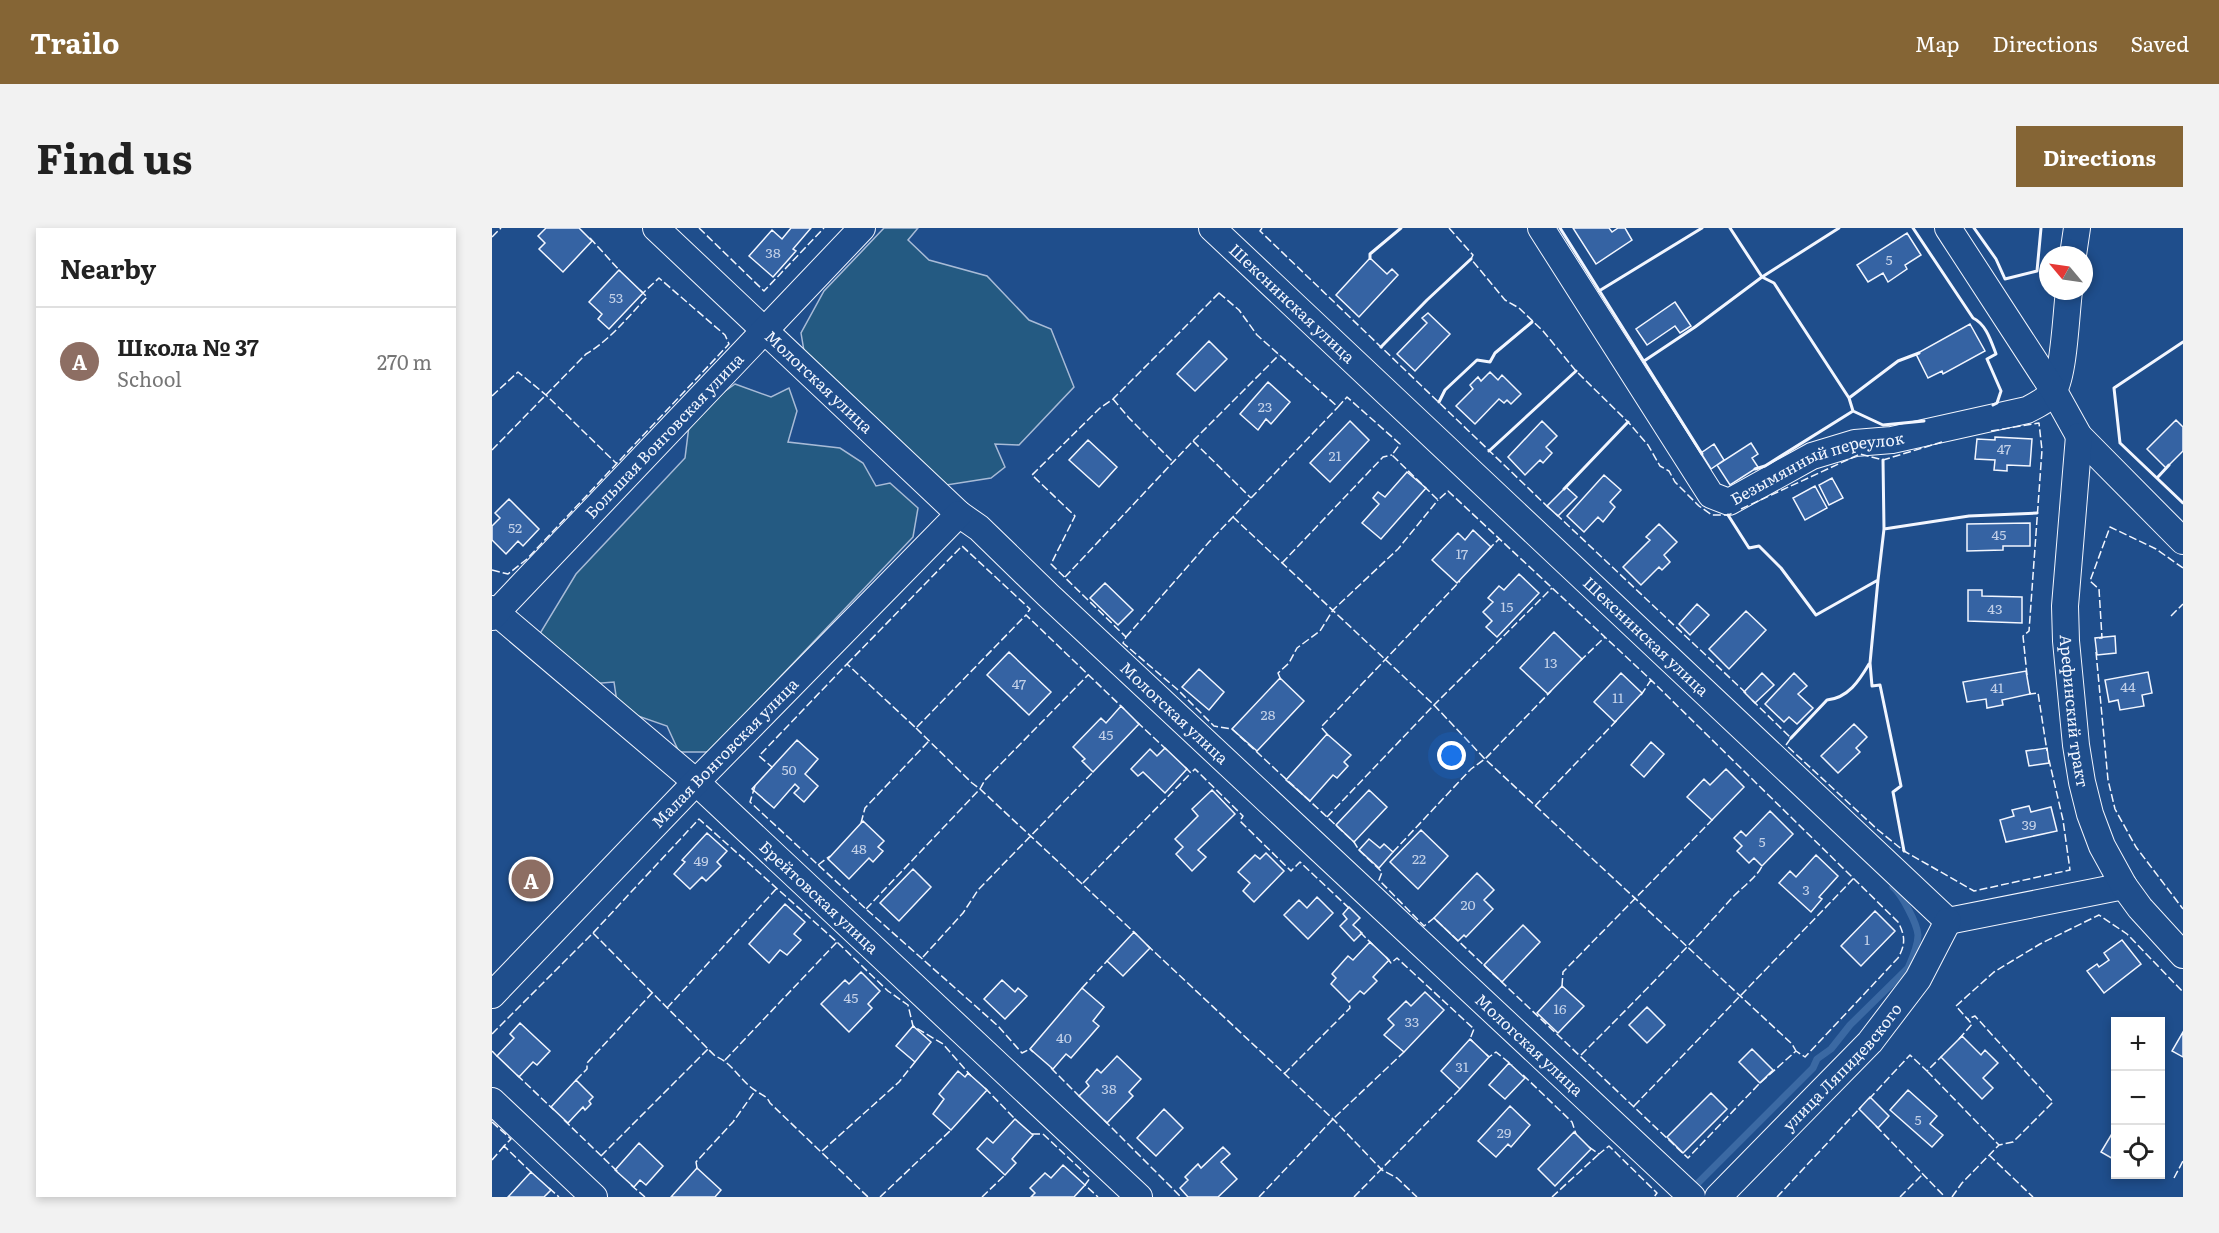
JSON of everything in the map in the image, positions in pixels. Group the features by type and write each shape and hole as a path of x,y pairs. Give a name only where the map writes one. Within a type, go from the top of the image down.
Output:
{"street":[{"name":"Мологская улица","path":"656,228 959,514 979,528 1057,604 1692,1197"},
{"name":"Большая Вонговская улица","path":"493,613 862,228"},
{"name":"Безымянный переулок","path":"1541,228 1711,495 1730,502 1812,456 1855,443 1892,440 2027,410 2043,402 2054,390"},
{"path":"1948,228 2054,390 2079,436 2183,542"},
{"path":"2074,246 2077,228"},
{"name":"Шекснинская улица","path":"1222,231 1948,921"},
{"path":"2054,390 2060,372 2068,300"},
{"name":"Арефинский тракт","path":"2079,436 2065,606 2066,641 2082,782 2090,814 2102,846 2124,886 2140,908 2183,955"},
{"name":"Малая Вонговская улица","path":"492,995 696,782 959,514"},
{"name":"Брейтовская улица","path":"493,613 696,782 1139,1197"},
{"path":"1948,921 2124,886"},
{"name":"улица Ляпидевского","path":"1718,1197 1870,1042 1918,979 1948,921"},
{"path":"492,1101 594,1197"}],"shaded area":[{"path":"884,228 918,228 908,240 929,260 987,276 1029,320 1051,329 1074,387 1019,445 995,444 1005,467 991,478 940,486 806,363 801,333 824,291"},
{"path":"735,384 771,397 789,388 797,411 788,442 840,448 863,463 876,486 890,483 918,508 913,537 709,752 679,752 667,726 618,709 614,682 589,684 536,640 576,574 685,458 689,426 710,402"}],"building":[{"path":"546,228 579,228 592,241 563,272 539,249 545,243 538,236"},
{"path":"791,228 811,228 793,249 796,251 773,277 749,256 772,230 782,239"},
{"path":"1573,228 1609,228 1612,232 1618,228 1625,228 1632,240 1596,264"},
{"path":"1907,233 1921,255 1905,265 1907,269 1888,282 1883,273 1868,282 1857,265"},
{"path":"1370,258 1387,274 1392,269 1398,275 1359,317 1336,295"},
{"path":"619,270 643,293 609,329 598,319 602,314 589,302"},
{"path":"1675,302 1691,326 1680,333 1675,326 1647,345 1636,329"},
{"path":"1428,313 1450,334 1415,371 1397,354 1427,323 1422,318"},
{"path":"1970,324 1985,351 1943,374 1942,371 1928,378 1916,354"},
{"path":"1209,341 1227,359 1195,391 1177,374"},
{"path":"1490,372 1498,380 1502,375 1521,394 1511,404 1507,400 1504,403 1499,399 1475,424 1456,406 1473,389 1470,385 1478,377 1481,381"},
{"path":"1268,382 1290,402 1271,424 1266,419 1258,430 1240,414"},
{"path":"2176,420 2183,427 2183,451 2166,468 2147,449"},
{"path":"1350,421 1369,440 1330,482 1310,463"},
{"path":"1542,421 1557,436 1546,447 1552,453 1543,463 1540,460 1525,475 1508,457"},
{"path":"1995,437 2032,439 2030,466 2007,465 2007,471 1994,470 1995,460 1975,459 1977,439 1995,440"},
{"path":"1088,440 1117,467 1099,487 1069,460"},
{"path":"1751,443 1758,454 1752,458 1758,467 1730,485 1717,465"},
{"path":"1714,444 1724,460 1711,469 1701,453"},
{"path":"1407,472 1426,488 1381,539 1362,523 1379,504 1373,498 1378,492 1385,497"},
{"path":"1604,475 1621,490 1610,502 1615,507 1603,522 1598,517 1584,532 1567,516"},
{"path":"1832,478 1843,498 1829,505 1819,485"},
{"path":"1815,486 1827,508 1805,520 1793,498"},
{"path":"1566,487 1577,497 1558,516 1547,506"},
{"path":"509,499 539,529 523,546 518,541 506,554 492,540 492,526 500,518 495,513"},
{"path":"2030,523 2030,546 2003,546 2003,550 1967,551 1967,524"},
{"path":"1659,524 1677,542 1664,555 1670,562 1662,570 1659,567 1641,585 1623,567 1650,540 1646,537"},
{"path":"1473,530 1491,547 1457,583 1432,560 1458,533 1465,540"},
{"path":"1519,574 1539,593 1497,637 1486,627 1492,621 1483,612 1493,602 1488,598 1499,586 1504,590"},
{"path":"1105,583 1133,610 1118,625 1090,598"},
{"path":"1968,590 1982,590 1982,596 2022,597 2022,623 1968,621"},
{"path":"1697,604 1709,615 1690,635 1679,624"},
{"path":"1746,611 1766,630 1729,669 1709,649"},
{"path":"1554,632 1582,659 1548,694 1520,668"},
{"path":"2115,636 2116,653 2097,655 2095,638"},
{"path":"1009,652 1051,692 1029,715 987,675"},
{"path":"1199,669 1224,692 1209,710 1182,687"},
{"path":"2026,671 2030,694 2002,700 2003,705 1987,708 1986,699 1967,702 1963,682"},
{"path":"2148,672 2152,693 2142,695 2144,706 2120,710 2118,700 2109,702 2105,680"},
{"path":"1621,673 1642,693 1615,722 1594,702"},
{"path":"1762,673 1774,685 1755,703 1744,692"},
{"path":"1794,673 1807,686 1798,694 1813,708 1797,724 1789,717 1784,722 1765,704"},
{"path":"1280,678 1304,701 1257,751 1232,729"},
{"path":"1121,706 1139,724 1093,772 1082,761 1085,759 1073,747 1101,718 1106,723"},
{"path":"1854,724 1867,737 1856,748 1860,752 1838,773 1821,756"},
{"path":"1327,734 1351,755 1344,762 1348,766 1337,778 1333,775 1310,801 1286,780"},
{"path":"797,740 818,759 805,774 818,786 804,802 794,793 799,788 795,784 774,808 752,789"},
{"path":"1651,742 1664,754 1644,777 1631,765"},
{"path":"1165,748 1187,769 1165,793 1143,772 1138,776 1131,769 1150,749 1157,756"},
{"path":"2047,748 2049,763 2029,766 2026,751"},
{"path":"1726,769 1744,787 1712,820 1687,797 1704,779 1710,785"},
{"path":"1212,790 1235,814 1198,850 1206,857 1192,871 1176,854 1183,847 1175,839 1198,816 1192,809"},
{"path":"1369,790 1387,807 1354,842 1336,825"},
{"path":"2029,806 2031,812 2051,807 2057,831 2006,842 2000,820 2014,816 2012,810"},
{"path":"1770,811 1793,834 1762,866 1754,858 1749,863 1737,851 1742,846 1734,838 1741,831 1746,836"},
{"path":"863,821 884,841 878,847 883,851 873,862 869,858 849,879 828,859"},
{"path":"1421,830 1448,856 1418,889 1390,862"},
{"path":"707,833 727,851 717,862 721,866 706,881 702,877 690,889 674,874 685,862 682,860"},
{"path":"1369,839 1380,848 1384,844 1393,852 1379,868 1359,850"},
{"path":"1266,853 1284,871 1254,902 1243,891 1250,883 1238,872 1255,855 1260,859"},
{"path":"1816,855 1838,876 1819,897 1822,899 1811,912 1779,883 1790,871 1796,877"},
{"path":"913,869 931,887 899,921 880,903"},
{"path":"1477,873 1494,890 1484,900 1493,909 1466,937 1464,935 1458,941 1434,918"},
{"path":"1317,897 1333,913 1308,939 1284,915 1299,900 1307,908"},
{"path":"785,904 805,922 794,934 801,940 787,955 780,950 769,963 749,944"},
{"path":"1349,907 1360,918 1353,925 1362,933 1354,941 1340,926 1347,919 1343,914"},
{"path":"1875,911 1895,931 1861,966 1841,946"},
{"path":"1523,925 1540,942 1502,982 1484,965"},
{"path":"1134,932 1150,948 1123,976 1107,961"},
{"path":"2122,940 2141,964 2104,993 2087,971 2109,960 2104,953"},
{"path":"1370,942 1389,960 1373,977 1377,981 1364,994 1360,991 1349,1002 1331,984 1336,978 1332,974 1348,956 1353,960"},
{"path":"861,972 880,991 868,1004 872,1008 849,1032 821,1004 845,980 849,984"},
{"path":"1002,980 1015,992 1018,988 1027,996 1005,1019 984,999"},
{"path":"1562,986 1584,1006 1558,1033 1537,1013"},
{"path":"1082,988 1104,1007 1093,1021 1099,1026 1071,1058 1066,1054 1053,1069 1030,1049"},
{"path":"1425,992 1444,1010 1404,1052 1384,1035 1394,1025 1388,1019 1406,1001 1411,1006"},
{"path":"1647,1007 1665,1025 1647,1043 1629,1025"},
{"path":"520,1023 550,1051 537,1065 533,1062 519,1077 497,1056 514,1038 510,1034"},
{"path":"913,1026 931,1042 915,1062 896,1046"},
{"path":"2183,1032 2183,1057 2172,1051"},
{"path":"1962,1036 1981,1055 1985,1050 1998,1063 1983,1078 1993,1088 1982,1099 1941,1057"},
{"path":"1470,1039 1489,1057 1460,1089 1441,1071"},
{"path":"1752,1049 1773,1070 1760,1083 1739,1062"},
{"path":"1117,1056 1141,1079 1129,1092 1133,1096 1107,1123 1079,1096 1089,1086 1086,1082 1097,1069 1101,1073"},
{"path":"1509,1063 1525,1078 1505,1099 1489,1085"},
{"path":"958,1071 965,1077 968,1073 987,1090 951,1130 933,1114 944,1099 939,1094"},
{"path":"576,1080 593,1097 589,1101 591,1104 585,1110 583,1107 568,1123 551,1107"},
{"path":"1908,1090 1937,1116 1930,1124 1943,1135 1932,1147 1890,1110"},
{"path":"1711,1093 1727,1109 1683,1153 1667,1137"},
{"path":"1870,1097 1889,1116 1878,1128 1859,1109"},
{"path":"1510,1106 1530,1125 1511,1147 1508,1144 1496,1157 1478,1141"},
{"path":"1164,1109 1183,1128 1156,1156 1137,1138"},
{"path":"1015,1119 1033,1135 1012,1159 1016,1163 1005,1175 977,1149 987,1138 993,1143"},
{"path":"1574,1132 1591,1149 1555,1186 1538,1169"},
{"path":"2111,1135 2111,1158 2101,1152"},
{"path":"639,1143 663,1166 646,1185 640,1180 634,1187 615,1170"},
{"path":"1223,1147 1230,1154 1221,1162 1237,1179 1218,1197 1188,1197 1180,1188 1188,1180 1185,1177 1198,1164 1201,1168"},
{"path":"1063,1165 1085,1185 1074,1197 1031,1197 1035,1193 1030,1188 1045,1173 1051,1178"},
{"path":"697,1168 721,1190 715,1197 671,1197"},
{"path":"531,1172 551,1190 544,1197 508,1197"}],"waterway":[{"path":"1698,1183 1813,1068 1817,1059 1831,1049 1850,1025 1908,968 1916,948 1918,935 1901,896 1893,887"}],"fence":[{"path":"492,237 501,228"},
{"path":"699,228 764,291 824,228"},
{"path":"1262,228 1260,231 1549,508"},
{"path":"1449,228 1473,255 1471,259 1505,300 1519,308 1543,331 1576,371 1628,422 1648,445 1660,466 1669,471 1675,482 1699,506 1712,515 1733,513"},
{"path":"590,238 620,271"},
{"path":"492,570 508,574 527,559 729,344 725,335 659,278 643,293 640,290"},
{"path":"492,450 586,354 618,328 647,297 643,293"},
{"path":"1219,293 1239,310 1257,335 1338,407 1347,397 1400,444 1392,455 1438,500 1448,491 1651,680 1898,922 1904,940 1898,958 1805,1057 1796,1051 1760,1083 1688,1158 1434,918 1424,926 1379,880 1382,872 1359,850 1354,842 1232,729 1214,726 1177,689 1123,643 1126,637 1051,564 1075,516 1032,475 1100,408 1113,399 1219,293"},
{"path":"1065,577 1193,441 1279,355"},
{"path":"492,396 518,372 546,395 617,464"},
{"path":"1113,399 1173,462"},
{"path":"1126,637 1209,542 1338,407"},
{"path":"1991,431 2039,423 2042,450 2029,631 2023,636 2027,675"},
{"path":"1193,441 1251,498"},
{"path":"1741,509 1860,454 1883,460 1942,442"},
{"path":"1282,563 1383,457 1392,455"},
{"path":"1280,678 1278,673 1289,663 1297,648 1320,631 1333,610 1398,549 1438,500"},
{"path":"1556,514 1746,693"},
{"path":"1233,517 1434,705 1485,759 1792,1044 1796,1051"},
{"path":"2099,638 2102,638 2099,589 2090,581 2110,527 2156,549 2183,568"},
{"path":"1488,550 1499,539"},
{"path":"847,664 962,546 1030,609 1026,615"},
{"path":"1327,734 1321,727 1460,581"},
{"path":"1327,817 1434,705 1552,588"},
{"path":"2171,616 2183,604"},
{"path":"771,769 772,767 759,756 847,664 916,728 1026,615 1124,709"},
{"path":"1580,661 1605,637"},
{"path":"2096,652 2108,780 2115,809 2136,847 2183,909"},
{"path":"866,909 980,789 985,780 1088,675"},
{"path":"1641,695 1651,680"},
{"path":"1393,852 1471,769 1485,759 1551,691"},
{"path":"2030,692 2030,694 2038,693 2047,751"},
{"path":"1752,700 1791,738 1786,745 1878,830 1904,851 1974,891 2070,870 2063,820 2049,760"},
{"path":"1535,806 1618,719"},
{"path":"1137,722 1167,750"},
{"path":"916,728 972,783 1137,935"},
{"path":"861,823 865,808 929,741"},
{"path":"1185,767 1191,773 1195,769 1243,816 1240,821 1291,871 1300,862 1350,909"},
{"path":"923,957 963,913 978,890 1093,772"},
{"path":"1083,883 1191,773"},
{"path":"755,786 750,802 998,1026 1022,1053 1030,1049 1033,1052"},
{"path":"1562,986 1563,972 1715,817"},
{"path":"492,1034 593,933 699,819 837,942 888,991 908,1005 913,1026 943,1044 971,1076"},
{"path":"818,865 830,856"},
{"path":"1581,1055 1676,959 1762,866"},
{"path":"1634,1106 1854,878"},
{"path":"667,1008 777,888"},
{"path":"1959,1039 1972,1024 1956,1006 1994,972 2040,944 2099,915 2127,934 2183,992"},
{"path":"1360,932 1373,945"},
{"path":"593,933 715,1056 727,1063 750,1087 766,1097 868,1197"},
{"path":"725,1060 837,942"},
{"path":"1147,945 1333,1119 1382,1170 1397,1178 1417,1197"},
{"path":"1386,957 1391,963 1397,958 1474,1029 1470,1039 1473,1042"},
{"path":"1082,988 1107,961"},
{"path":"576,1080 587,1069 587,1063 652,993"},
{"path":"1284,1074 1350,1008 1349,1002"},
{"path":"1952,1197 1962,1183 1999,1145 2013,1142 2053,1102 1975,1016 1968,1019"},
{"path":"601,1156 708,1049"},
{"path":"492,1051 499,1058"},
{"path":"1259,1197 1333,1119 1404,1052"},
{"path":"1486,1054 1489,1057 1496,1052 1512,1065"},
{"path":"1869,1099 1910,1055 1927,1071 1942,1056"},
{"path":"822,1151 899,1082 915,1062"},
{"path":"1051,1068 1081,1098"},
{"path":"1927,1071 1999,1145"},
{"path":"517,1075 554,1110"},
{"path":"1523,1075 1572,1122 1576,1134"},
{"path":"985,1088 1016,1120"},
{"path":"1354,1197 1460,1089"},
{"path":"697,1168 696,1162 733,1122 755,1091"},
{"path":"1777,1197 1861,1107"},
{"path":"564,1120 618,1172"},
{"path":"1104,1120 1181,1197"},
{"path":"492,1122 511,1139 504,1146 533,1174"},
{"path":"1876,1126 1945,1197"},
{"path":"880,1197 951,1130"},
{"path":"1032,1134 1043,1134 1090,1178 1085,1185 1098,1197"},
{"path":"492,1160 504,1146"},
{"path":"1589,1147 1599,1154 1609,1146 1657,1193 1654,1197"},
{"path":"1552,1197 1599,1154"},
{"path":"1989,1155 2033,1197"},
{"path":"2174,1178 2183,1161"},
{"path":"1900,1197 1923,1174"},
{"path":"982,1197 1005,1175"},
{"path":"631,1185 645,1197"},
{"path":"549,1188 559,1197"}],"wall":[{"path":"1370,258 1370,254 1401,228"},
{"path":"1560,228 1702,454"},
{"path":"1599,291 1702,228"},
{"path":"1730,228 1762,277 1774,283 1849,398 1853,411"},
{"path":"1644,361 1695,327 1762,277 1839,228"},
{"path":"1913,228 1973,318 1981,324 1990,338 1996,354 1987,359 2001,391 1997,403 1993,405"},
{"path":"1974,228 1996,259 2005,279 2037,271 2041,228"},
{"path":"1381,347 1471,259"},
{"path":"1439,402 1445,390 1477,360 1490,362 1495,353 1532,322"},
{"path":"2183,342 2114,388 2120,443 2183,503"},
{"path":"1849,398 1898,361 1919,353"},
{"path":"1489,451 1576,371"},
{"path":"1755,469 1765,466 1853,411 1883,425 1924,421"},
{"path":"1564,489 1628,422"},
{"path":"1728,515 1749,548 1759,546 1781,568 1816,615 1878,580 1884,529 1883,460"},
{"path":"2157,478 2169,465"},
{"path":"1884,529 1969,516 2037,513"},
{"path":"1878,580 1870,663 1872,686 1880,685 1901,786 1893,792 1904,851"},
{"path":"1791,738 1827,700 1841,696 1852,688 1869,664"}],"place":[{"name":"Школа № 37","path":"531,879"}]}
